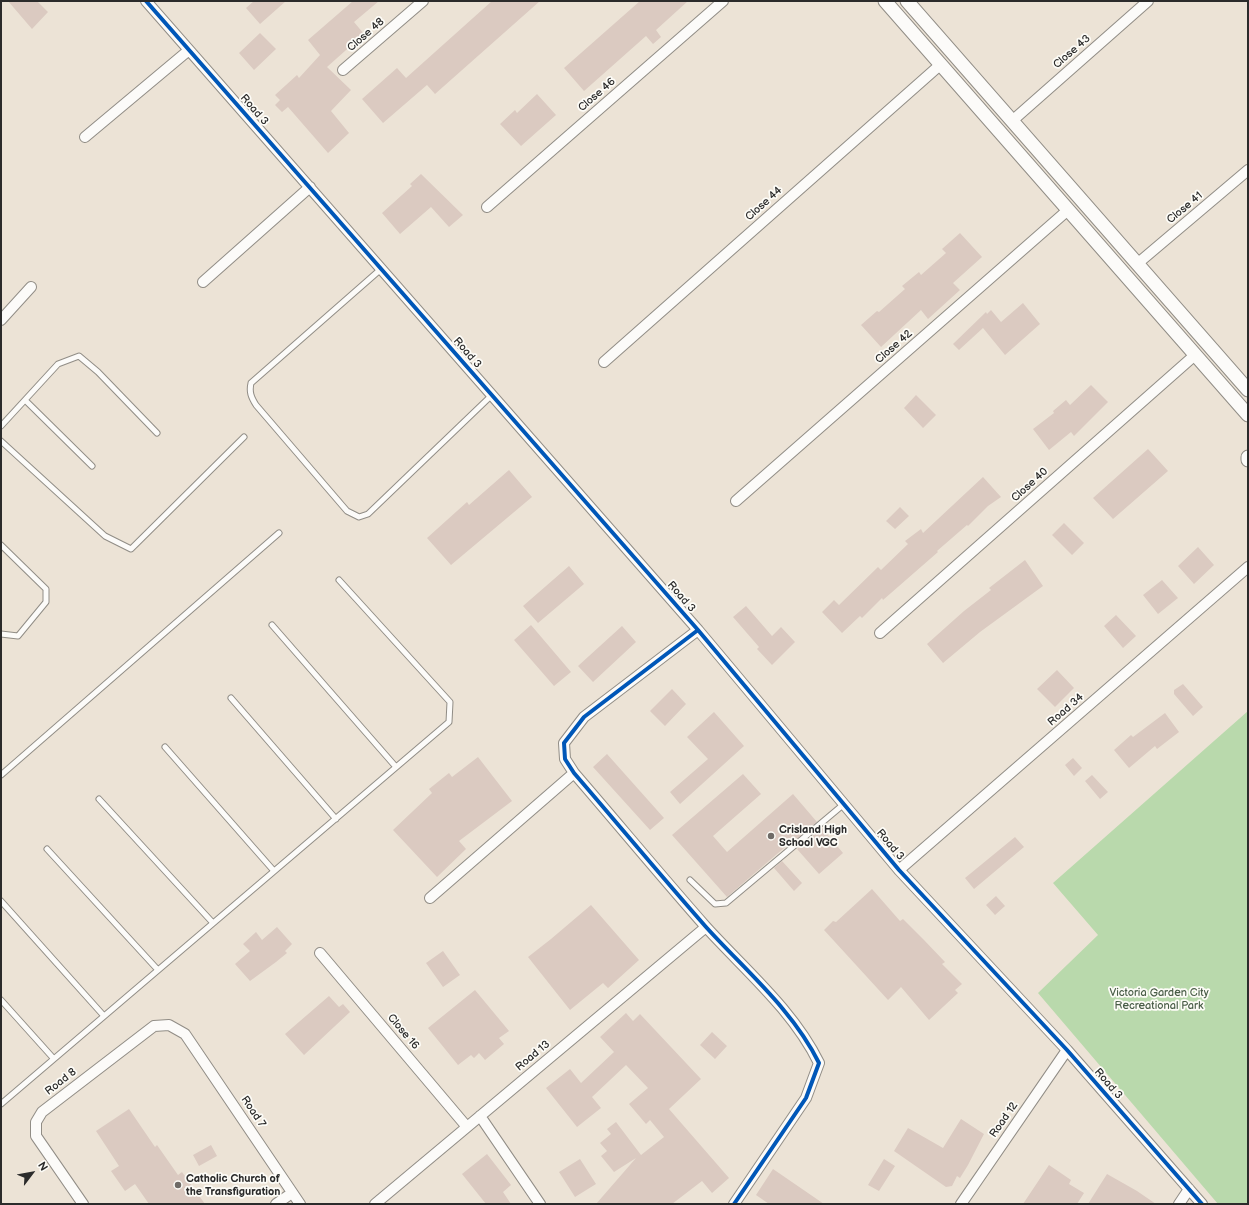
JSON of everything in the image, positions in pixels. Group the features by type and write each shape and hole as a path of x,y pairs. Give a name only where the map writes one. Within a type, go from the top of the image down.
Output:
{"street":[{"name":"Road 3","path":"146,1 698,630 899,870 1067,1050 1202,1204"},
{"name":"Close 48","path":"343,70 423,1"},
{"name":"Close 46","path":"487,207 723,1"},
{"path":"884,1 1248,415"},
{"path":"907,1 1248,390"},
{"name":"Close 43","path":"1012,121 1148,1"},
{"path":"85,137 189,50"},
{"name":"Close 44","path":"604,362 940,64"},
{"path":"964,91 976,80"},
{"name":"Close 41","path":"1137,264 1248,170"},
{"path":"203,282 310,187"},
{"name":"Close 42","path":"736,501 1068,210"},
{"path":"1,320 31,287"},
{"name":"Close 40","path":"880,633 1195,354"},
{"name":"Road 34","path":"899,870 1248,567"},
{"path":"698,630 584,717 564,743 565,759 574,773 706,927 791,1018 810,1044 820,1063 806,1098 734,1204"},
{"path":"430,898 574,773"},
{"name":"Road 13","path":"375,1204 706,927"},
{"name":"Close 16","path":"320,953 467,1126"},
{"name":"Road 8","path":"84,1204 36,1136 36,1122 42,1112 154,1026 169,1025 185,1034"},
{"name":"Road 7","path":"185,1034 300,1204"},
{"name":"Road 12","path":"961,1204 1067,1050"},
{"path":"480,1116 540,1204"},
{"path":"1179,1204 1189,1189"},
{"path":"276,1204 292,1193"}],"lane":[{"path":"381,269 252,383 250,389 251,398 256,405 347,511 359,517 368,514 492,395"},
{"path":"1,426 58,364 79,356 98,372 157,433"},
{"path":"25,400 92,466"},
{"path":"1,441 105,536 131,549 244,437"},
{"path":"1,775 279,533"},
{"path":"1,545 46,589 46,602 18,636 1,634"},
{"path":"1,1104 449,722 450,702 339,580"},
{"path":"272,625 396,767"},
{"path":"231,698 336,818"},
{"path":"165,748 274,871"},
{"path":"99,799 213,923"},
{"path":"690,880 715,904 726,902 844,804"},
{"path":"47,849 158,970"},
{"path":"1,901 104,1016"},
{"path":"1,1000 54,1059"}],"green space":[{"name":"Victoria Garden City Recreational Park","path":"1248,711 1248,1204 1218,1204 1038,993 1098,935 1053,883"}],"building":[{"path":"8,1 37,1 48,12 32,29"},
{"path":"254,1 286,1 260,24 246,8"},
{"path":"353,1 379,1 354,22 364,34 327,67 351,90 331,111 349,133 328,153 288,107 282,112 275,105 280,100 275,95 297,75 299,78 320,55 308,40"},
{"path":"492,1 540,1 435,94 427,85 383,123 362,99 397,68 406,78"},
{"path":"640,1 688,1 656,30 661,37 653,44 646,36 584,91 564,68"},
{"path":"260,33 276,49 254,70 239,53"},
{"path":"537,94 556,115 521,146 500,124 515,110 517,113"},
{"path":"421,174 463,215 449,227 431,207 400,234 382,213 412,186 410,184"},
{"path":"960,233 982,257 953,283 960,290 928,319 921,310 881,347 861,325 877,311 879,312 905,289 902,286 919,272 921,275 946,253 942,249"},
{"path":"1023,303 1040,324 1005,355 983,328 959,350 953,344 986,312 987,314 991,310 1001,322"},
{"path":"1091,385 1108,402 1074,436 1071,432 1049,450 1033,429 1054,413 1053,411 1066,400 1070,405"},
{"path":"916,395 936,415 923,428 904,408"},
{"path":"1148,449 1168,471 1113,519 1093,498"},
{"path":"509,470 532,497 451,565 427,538 467,502 469,505"},
{"path":"983,477 1001,497 988,506 968,526 967,525 937,551 938,552 883,600 882,598 862,618 860,616 842,633 822,612 834,600 839,605 878,567 881,570 908,544 905,541 921,529 923,533"},
{"path":"900,507 909,516 895,529 886,521"},
{"path":"1064,523 1084,543 1072,555 1052,535"},
{"path":"1198,547 1214,565 1194,584 1178,566"},
{"path":"1025,560 1043,586 980,632 943,663 927,644 964,611 991,590 989,588"},
{"path":"569,566 584,584 538,623 523,606"},
{"path":"1162,580 1178,598 1158,614 1143,595"},
{"path":"746,606 772,636 781,627 795,642 772,665 757,649 759,647 733,617"},
{"path":"1116,615 1136,636 1123,648 1104,626"},
{"path":"531,625 571,672 554,686 514,640"},
{"path":"622,626 636,642 593,682 578,666"},
{"path":"1057,670 1074,688 1055,707 1037,689"},
{"path":"1183,684 1203,707 1193,716 1174,694 1174,690"},
{"path":"672,689 686,704 665,726 650,711"},
{"path":"714,712 744,746 680,804 670,792 708,759 687,737"},
{"path":"1165,713 1179,732 1157,749 1155,746 1129,768 1114,750 1131,735 1133,737"},
{"path":"607,754 664,818 650,830 593,767"},
{"path":"478,757 512,801 459,841 466,849 437,877 393,830 432,793 429,789 449,773 452,777"},
{"path":"1073,758 1082,768 1074,776 1065,765"},
{"name":"Crisland High School VGC","path":"743,774 761,794 713,836 727,852 793,794 817,822 792,843 791,842 727,897 672,835"},
{"path":"1092,775 1108,792 1100,799 1085,781"},
{"path":"822,828 843,853 819,874 797,849"},
{"path":"1015,837 1024,847 974,889 965,878"},
{"path":"782,861 802,883 794,891 774,868"},
{"path":"872,889 900,921 903,919 945,962 942,964 962,984 955,990 958,993 929,1020 901,987 888,1000 824,930 833,921 836,922"},
{"path":"996,896 1005,906 995,915 986,905"},
{"path":"591,905 639,960 608,988 603,983 570,1010 528,957"},
{"path":"277,927 292,944 285,951 287,953 250,981 235,964 250,951 243,944 256,932 262,940"},
{"path":"443,951 460,975 443,987 426,963"},
{"path":"475,990 509,1031 499,1038 504,1044 485,1060 479,1053 474,1058 471,1055 458,1065 428,1028"},
{"path":"329,996 339,1007 343,1004 350,1012 304,1055 285,1034"},
{"path":"626,1013 633,1021 640,1014 701,1079 669,1109 729,1178 712,1193 702,1181 672,1204 596,1204 636,1158 614,1172 601,1156 607,1151 600,1143 611,1134 607,1129 616,1122 641,1155 664,1137 650,1120 646,1124 629,1104 648,1088 626,1065 592,1097 601,1108 577,1127 546,1088 570,1069 581,1083 614,1052 600,1037"},
{"path":"712,1032 727,1046 715,1059 700,1045"},
{"path":"129,1109 155,1147 157,1145 178,1175 182,1172 205,1204 149,1204 135,1184 125,1191 111,1171 119,1166 96,1131"},
{"path":"961,1119 984,1134 960,1178 957,1176 952,1186 946,1187 894,1151 908,1128 943,1148"},
{"path":"211,1145 217,1156 199,1166 193,1155"},
{"path":"487,1154 511,1185 503,1192 511,1204 486,1204 462,1174"},
{"path":"580,1159 596,1184 575,1197 559,1172"},
{"path":"884,1159 895,1166 879,1191 868,1185"},
{"path":"1049,1165 1071,1180 1069,1184 1084,1193 1077,1204 1023,1204"},
{"path":"773,1169 824,1204 769,1204 756,1195"},
{"path":"1107,1174 1137,1191 1156,1204 1088,1204"}],"cycle path":[{"path":"146,1 698,630 899,870 1067,1050 1202,1204"},
{"path":"698,630 584,717 564,743 565,759 574,773 689,908 782,1008 796,1025 819,1063 806,1098 734,1204"}],"place":[{"name":"Crisland High School VGC","path":"771,836"},
{"name":"Catholic Church of the Transfiguration","path":"178,1185"}]}
